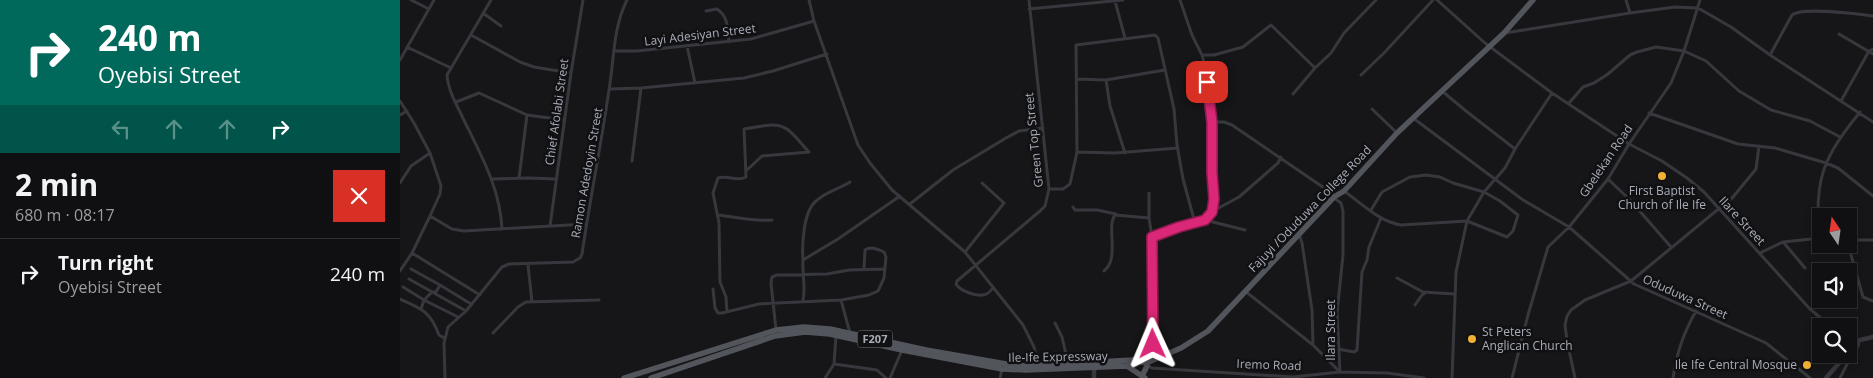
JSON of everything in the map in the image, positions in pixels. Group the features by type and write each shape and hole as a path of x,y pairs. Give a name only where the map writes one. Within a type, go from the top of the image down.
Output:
{"main road":[{"name":"Fajuyi /Oduduwa College Road","path":"1145,364 1182,348 1208,332 1335,196 1344,191 1397,133 1504,33 1533,0"},
{"name":"Ile-Ife Expressway","path":"624,378 776,330 804,327 830,329 926,350 1005,364 1039,367 1068,362 1133,360"},
{"name":"Ile-Ife Expressway","path":"651,378 775,336 805,332 836,335 902,350 1002,368 1127,366"},
{"path":"1133,360 1145,364 1144,377 1127,366 1133,360"}],"street":[{"path":"411,0 429,9"},
{"path":"400,60 434,0"},
{"path":"491,0 447,75 456,102 484,165 493,179 501,210 502,229"},
{"name":"Chief Afolabi Street","path":"550,226 583,0"},
{"name":"Ramon Adedoyin Street","path":"444,338 448,327 466,311 502,267 510,264 528,265 568,262 577,260 582,254 610,89 617,30 622,10 628,0"},
{"path":"809,0 814,21 858,145 884,182 965,252 1024,325 1034,347 1039,367"},
{"name":"Green Top Street","path":"993,288 983,295 958,288 957,281 1045,206 1049,189 1029,0"},
{"path":"1073,0 1073,6"},
{"path":"1029,9 1123,0"},
{"path":"1180,0 1192,35 1202,54 1212,122 1214,199 1212,212"},
{"path":"1293,94 1315,68 1331,53 1344,33 1376,0"},
{"path":"1361,75 1435,0"},
{"name":"Ilare Street","path":"1435,0 1489,46 1552,93 1629,144 1662,161 1704,192 1808,308 1820,318"},
{"path":"1626,0 1630,12"},
{"name":"Gbelekan Road","path":"1512,378 1517,354 1548,247 1569,226 1608,178 1671,82 1684,51 1700,0"},
{"path":"1115,1 1125,38"},
{"path":"1504,33 1630,12 1675,7 1698,8 1731,27 1840,102 1873,121"},
{"path":"706,11 717,9 723,13 726,18 729,42"},
{"path":"1770,54 1792,15 1798,12 1836,12 1873,16"},
{"path":"483,13 501,26"},
{"name":"Layi Adesiyan Street","path":"615,51 637,51 760,38 814,21"},
{"path":"1202,54 1214,55 1243,47 1271,25 1315,68"},
{"path":"1839,34 1871,50 1873,54"},
{"path":"471,35 520,62 534,67 571,73"},
{"path":"1049,189 1063,189 1070,184 1077,152 1076,45 1125,38 1157,36 1174,109 1183,179 1195,223"},
{"path":"687,46 695,83"},
{"path":"407,48 451,68"},
{"path":"1568,104 1583,87 1594,83 1608,74 1637,52 1656,48 1684,51 1706,61 1750,99 1771,110 1810,121 1840,137"},
{"path":"1840,102 1871,50"},
{"path":"610,89 642,88 744,78 827,54"},
{"path":"1077,79 1106,80 1165,70"},
{"path":"1106,80 1110,106 1125,152"},
{"path":"632,161 642,88"},
{"path":"1442,90 1466,111 1515,148"},
{"path":"456,102 479,93 527,115 564,120"},
{"path":"1452,378 1456,272 1467,221 1484,192 1505,168 1515,148 1552,93"},
{"path":"400,101 430,153 441,186 430,216 412,254 400,271"},
{"path":"1372,109 1397,133"},
{"path":"400,116 407,111"},
{"path":"1818,208 1817,197 1826,163 1840,137 1860,112"},
{"path":"1649,113 1738,144 1774,148 1826,163 1838,168 1873,196"},
{"path":"519,178 527,115"},
{"name":"Oduduwa Street","path":"1413,118 1523,200 1569,226 1631,281 1766,343 1810,378"},
{"path":"1212,122 1224,122 1232,125 1335,196"},
{"path":"728,312 720,278 718,215 713,193 718,178 730,176 743,179 746,177 744,129 782,126 790,131 809,152 762,156 746,171"},
{"path":"910,204 953,170 1006,138 1019,131 1042,128"},
{"path":"1575,378 1567,341 1567,316 1571,310 1585,300 1631,281 1741,189 1756,169 1759,146"},
{"path":"1077,152 1125,152 1178,148"},
{"path":"400,183 411,166 430,153"},
{"path":"1205,220 1212,212 1243,194 1282,158"},
{"path":"1344,191 1381,218 1401,225 1467,221 1509,236 1513,232 1518,215 1500,201 1484,192 1440,177 1426,175 1410,178 1382,192 1371,210"},
{"path":"1608,178 1671,247"},
{"path":"493,179 556,179"},
{"path":"803,300 803,238 810,208 815,201 824,195 850,182"},
{"path":"965,252 1004,203 982,183"},
{"path":"1149,193 1149,218 1152,237 1153,360"},
{"path":"803,260 852,230 900,196"},
{"name":"Ilara Street","path":"1335,196 1341,203 1343,211 1343,255 1337,313 1340,372"},
{"path":"1073,206 1075,210 1149,218"},
{"path":"1107,212 1112,225"},
{"path":"718,215 742,217 755,221 772,220"},
{"path":"1104,271 1109,267 1111,260 1111,220 1115,215 1124,215"},
{"path":"430,216 457,230 586,224"},
{"path":"1338,349 1354,352 1357,350 1362,272 1367,260 1369,246 1381,218"},
{"path":"1152,237 1205,220 1245,230"},
{"path":"1299,234 1312,310 1313,345"},
{"path":"1760,253 1783,242 1812,239"},
{"path":"1858,240 1873,240"},
{"path":"1783,242 1805,268"},
{"path":"713,289 718,313 773,302 841,300 869,295 878,291 884,278 884,252 878,249 865,250 864,269"},
{"path":"1851,253 1863,297 1873,301"},
{"path":"412,254 480,295"},
{"path":"528,265 532,302"},
{"path":"411,269 440,284 471,304"},
{"path":"776,330 772,277 777,275 827,274 864,269 885,269"},
{"path":"1397,278 1426,292 1454,294"},
{"path":"409,279 466,311"},
{"path":"420,309 424,300 432,292 436,292 440,284"},
{"path":"402,287 458,317"},
{"name":"Ilara Street","path":"1245,291 1313,345 1340,372"},
{"path":"1415,306 1426,292"},
{"path":"400,299 420,309 438,327 440,335 444,338 445,378"},
{"path":"493,333 521,304 599,300"},
{"path":"841,300 850,334"},
{"path":"1674,378 1677,352 1684,331 1696,311"},
{"path":"1055,323 1062,337 1068,362"},
{"path":"825,378 834,364 836,335"},
{"path":"1857,342 1873,337"},
{"path":"890,378 902,350"},
{"path":"1826,378 1839,363"},
{"path":"1840,378 1846,363"},
{"path":"834,364 877,370 886,378"},
{"name":"Iremo Road","path":"1145,364 1152,368 1293,377 1340,372 1387,373 1424,378"},
{"path":"1094,366 1094,378"},
{"path":"1000,378 1002,368"},
{"path":"1387,373 1387,378"}],"place":[{"name":"First Baptist Church of Ile Ife","path":"1662,176"},
{"name":"St Peters Anglican Church","path":"1472,339"},
{"name":"Ile Ife Central Mosque","path":"1807,365"}],"route":[{"path":"1153,344 1152,237 1205,220 1212,212 1214,199 1212,122 1207,82"}]}
